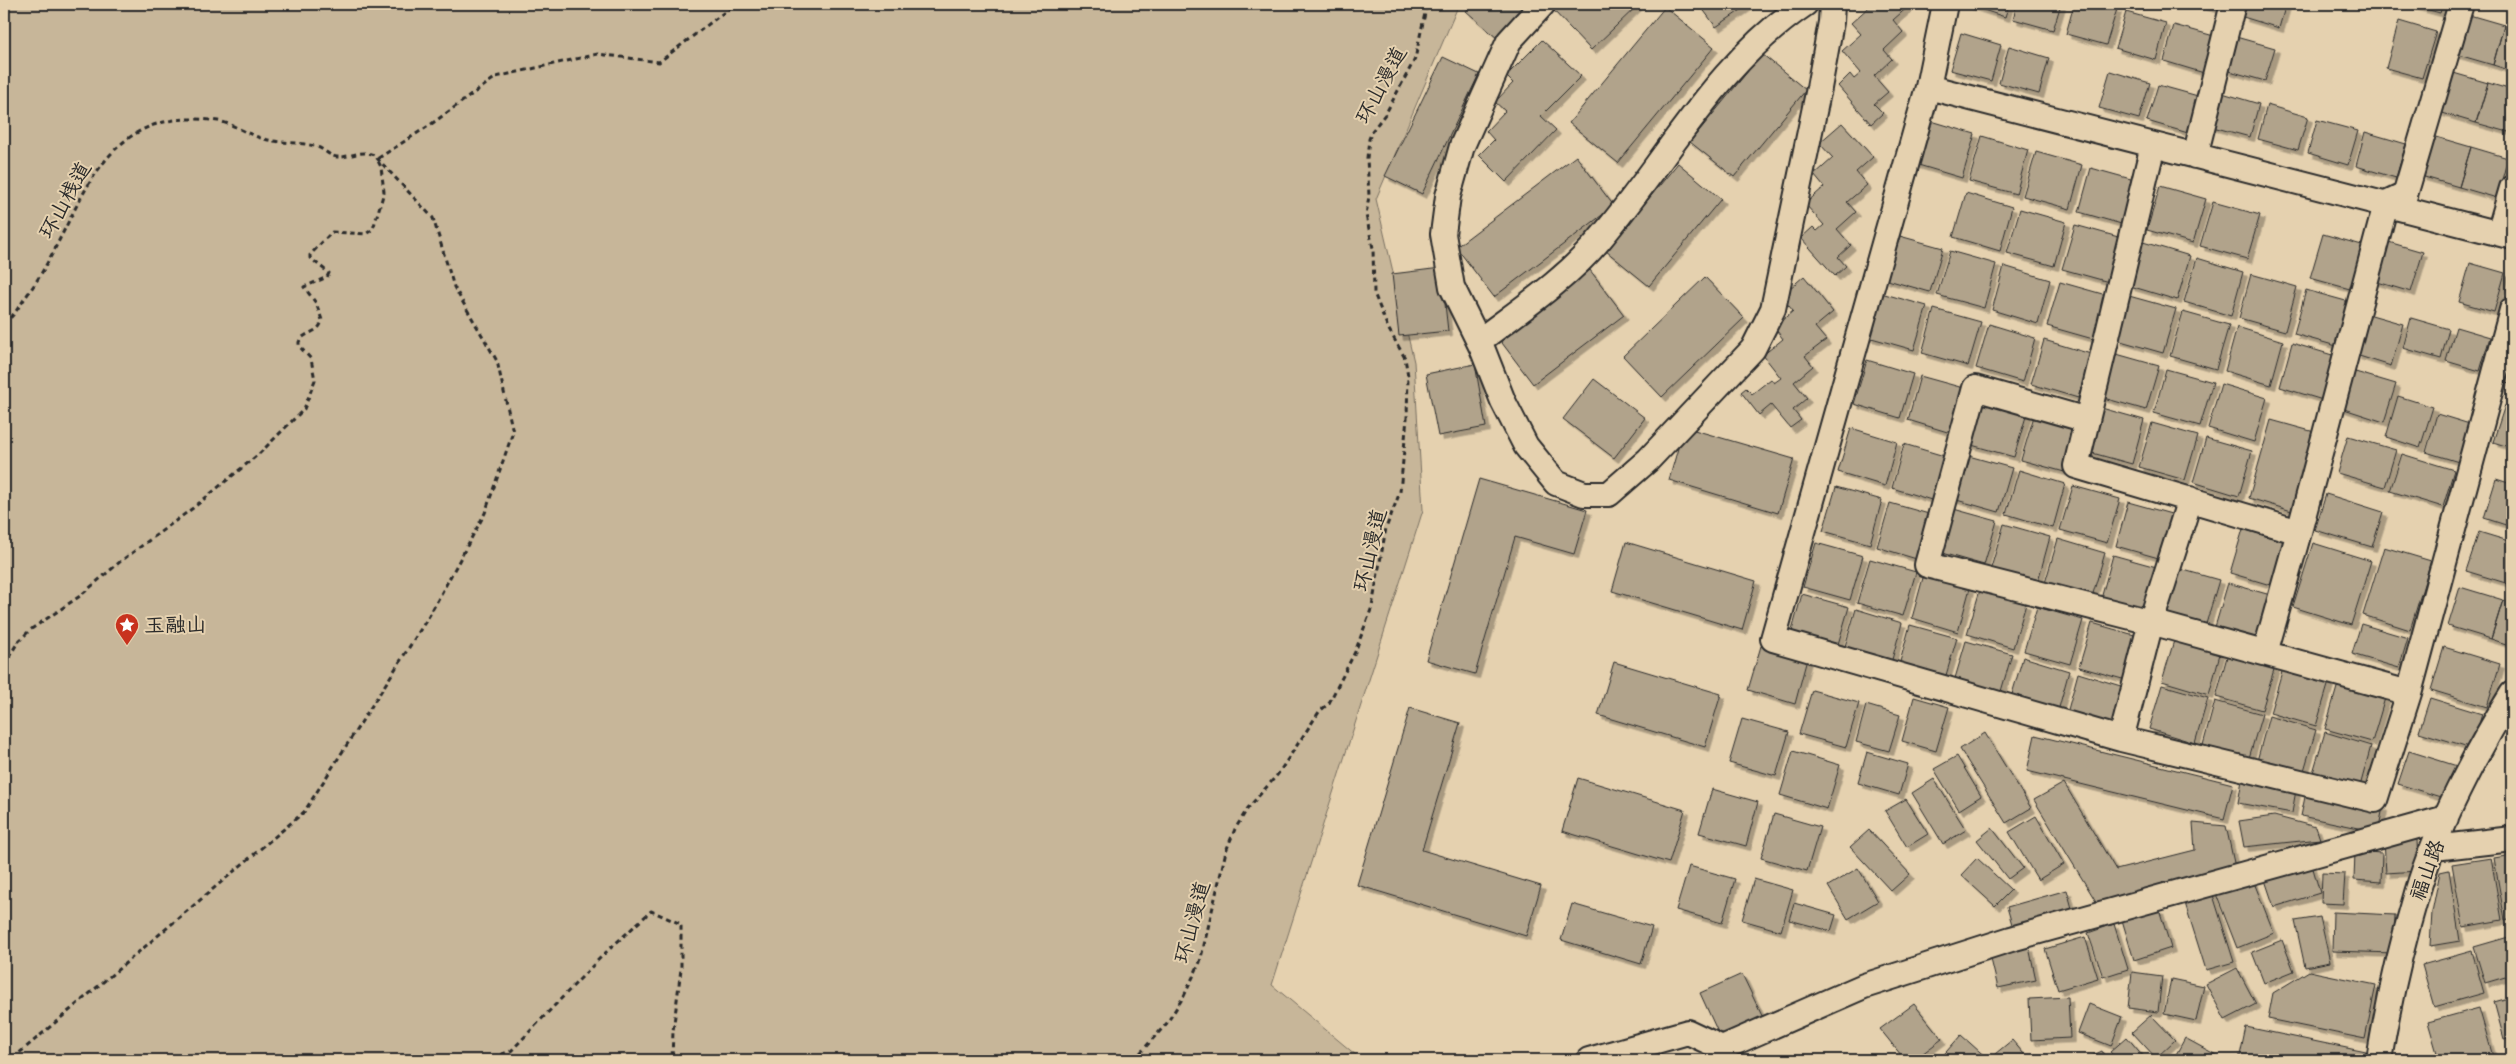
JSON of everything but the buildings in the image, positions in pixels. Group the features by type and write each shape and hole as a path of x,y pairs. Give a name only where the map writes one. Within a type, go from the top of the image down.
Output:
{"street":[{"path":"1544,4 1510,42 1462,146 1448,196 1443,234 1452,287 1479,341 1503,401 1526,446 1556,483 1584,494 1609,494 1648,460 1753,349 1773,309 1819,88 1831,22 1832,4"},
{"path":"1479,341 1571,268 1599,240 1651,175 1695,111 1754,45 1805,4"},
{"path":"1944,4 1928,87 1773,639 2121,739 2375,800 2409,693 2512,310"},
{"path":"2195,156 2233,4"},
{"path":"2265,653 2386,204 2405,195 2461,4"},
{"path":"1928,87 2506,235 2512,188"},
{"path":"2153,145 2076,466 2299,532"},
{"path":"2087,420 1975,388 1927,565 2152,622 2409,693"},
{"path":"2121,739 2152,622 2190,499"},
{"name":"福山路","path":"2379,1060 2385,1019 2417,892 2446,818 2483,743 2512,694"},
{"path":"1589,1060 1688,1032 1722,1048 1864,986 2002,942 2446,818"},
{"path":"2434,848 2512,839"}],"path":[{"path":"377,159 430,125 496,77 598,54 659,62 735,4"},
{"name":"环山漫道","path":"1134,1060 1167,1023 1184,996 1200,962 1226,851 1235,829 1248,808 1278,774 1319,712 1329,702 1355,652 1372,607 1386,528 1400,492 1407,418 1408,376 1405,358 1388,328 1374,293 1372,248 1366,215 1369,196 1367,158 1372,131 1386,113 1415,59 1427,4"},
{"name":"环山栈道","path":"4,324 42,273 96,170 121,144 145,129 159,123 175,120 220,121 266,140 306,145 338,157 368,152 377,159"},
{"path":"4,665 18,642 30,630 80,596 122,561 193,508 260,453 304,409 308,403 314,374 311,359 299,346 298,342 305,335 318,328 322,320 316,303 304,287 323,280 329,273 310,258 310,255 332,232 366,234 372,229 384,192 381,167 377,159"},
{"path":"11,1060 304,812 429,616 485,513 513,432 497,361 454,287 433,218 377,159"},
{"path":"484,1060 511,1051 603,955 651,911 681,924 681,969 672,1031 672,1060"}],"shaded area":[{"path":"4,4 1459,4 1376,199 1414,362 1423,510 1272,985 1362,1060 4,1060"}],"place":[{"name":"玉融山","path":"127,646"}]}
